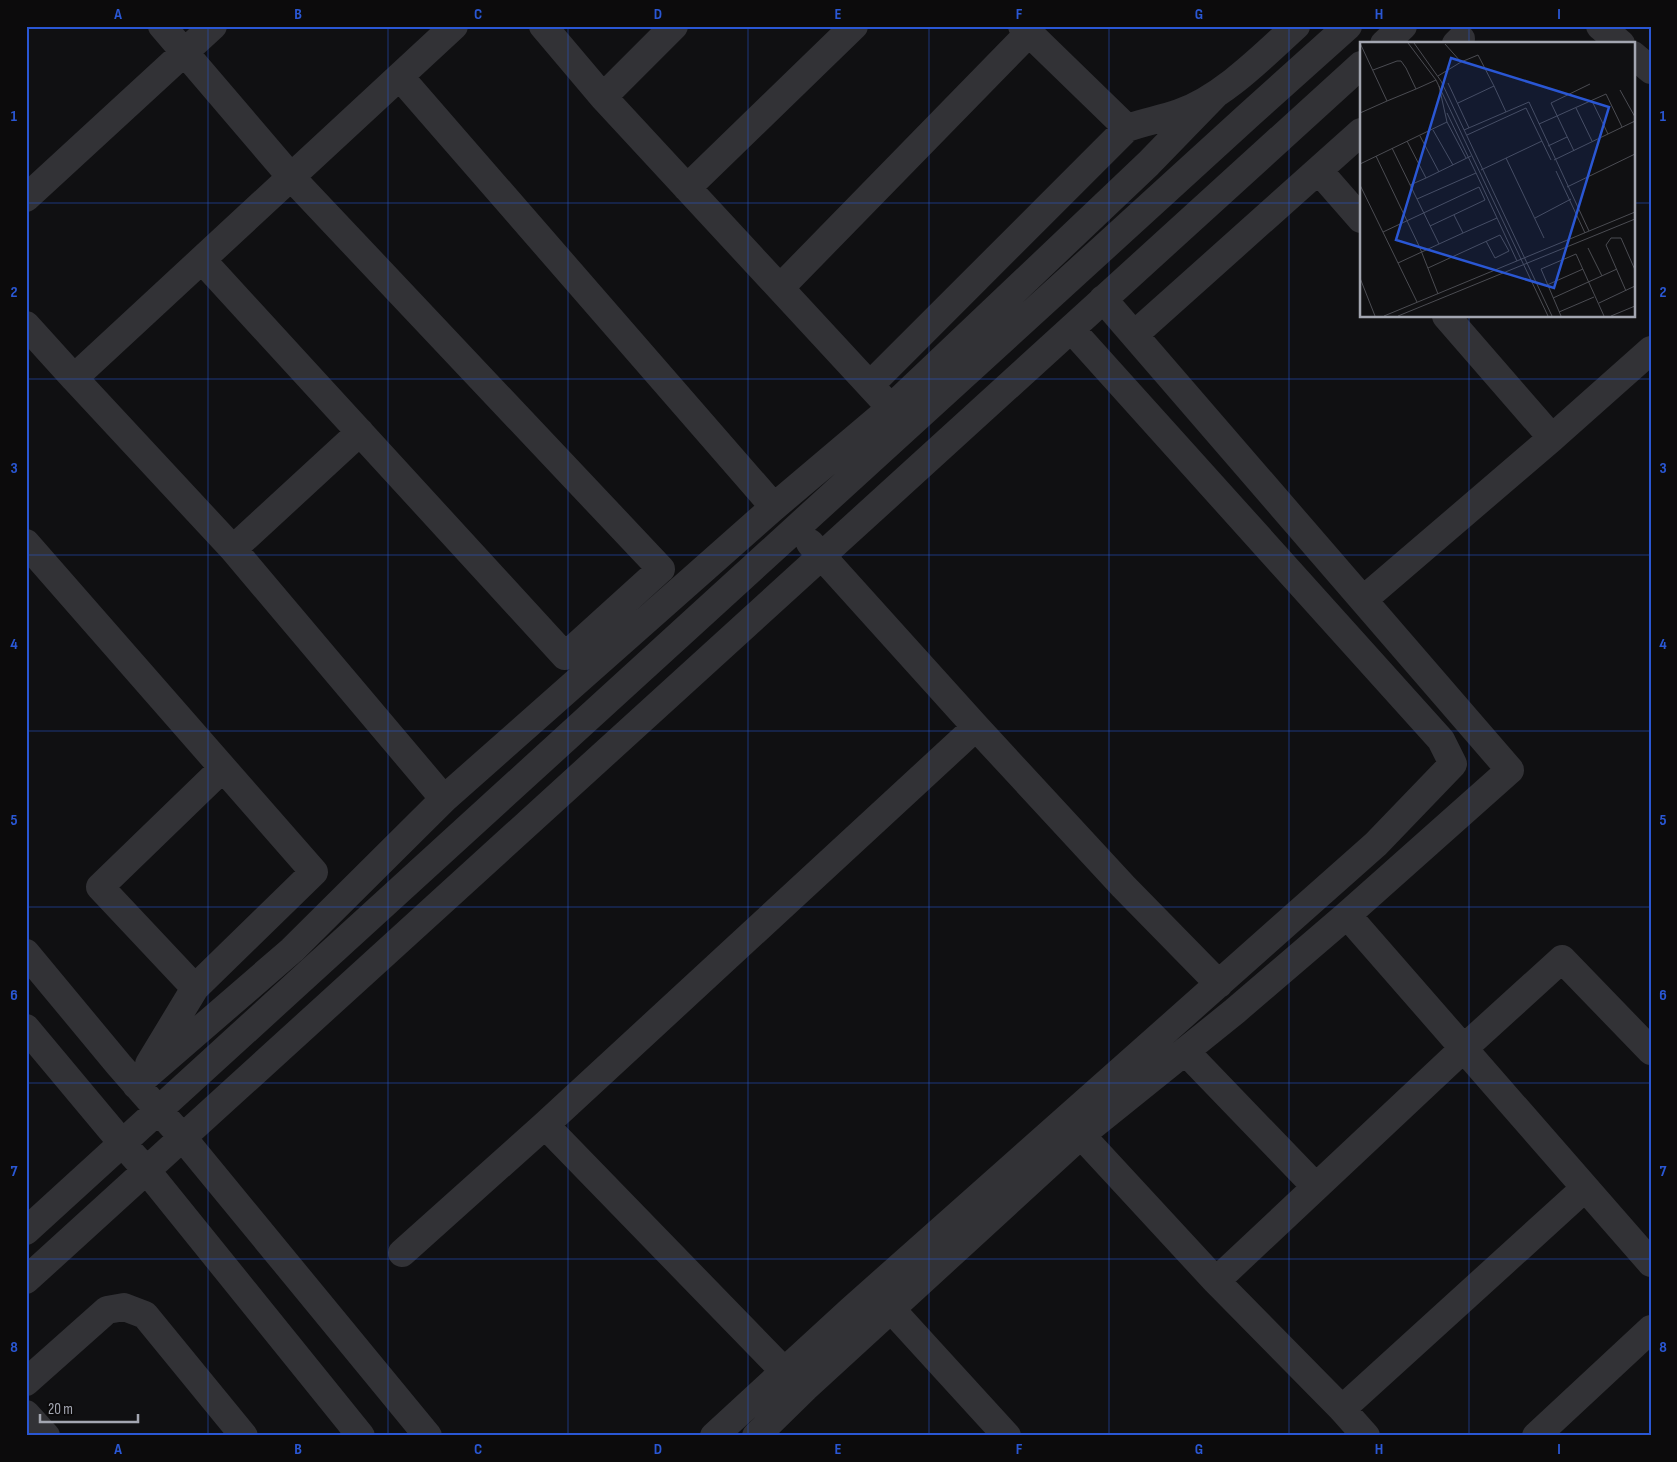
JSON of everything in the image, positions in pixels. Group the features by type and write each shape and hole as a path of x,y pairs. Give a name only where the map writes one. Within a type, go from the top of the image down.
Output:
{"street":[{"path":"162,26 291,177 661,569 565,656 202,260"},
{"path":"26,198 213,26"},
{"path":"74,378 454,26"},
{"path":"543,26 603,97 899,417"},
{"path":"603,97 674,26"},
{"path":"687,188 854,26"},
{"path":"870,385 1127,128 1180,113 1216,94 1244,74 1296,26"},
{"path":"136,1085 292,950 444,799 774,507 899,417 1250,114 1348,26"},
{"path":"1386,42 1403,26"},
{"path":"1600,26 1619,42"},
{"path":"780,288 1025,30 1127,128"},
{"path":"1634,56 1651,70"},
{"path":"26,1280 1360,66"},
{"path":"400,77 774,507"},
{"path":"26,1231 796,528 899,417 1216,94"},
{"path":"1134,335 1360,133"},
{"path":"1319,170 1360,218"},
{"path":"714,1436 891,1309 1080,1135 1235,1011 1347,915 1510,770 1103,299"},
{"path":"1448,318 1552,438"},
{"path":"26,325 233,549 444,799"},
{"path":"756,1436 794,1380 1219,984 1376,844 1453,764 1442,740 1071,329"},
{"path":"1363,600 1552,438 1651,350"},
{"path":"233,549 360,432"},
{"path":"796,528 1123,886 1219,984"},
{"path":"26,543 314,872 195,988 136,1085"},
{"path":"402,1253 544,1125 976,727"},
{"path":"195,988 100,887 223,768"},
{"path":"1347,915 1651,1263"},
{"path":"26,953 136,1085 183,1138 428,1436"},
{"path":"1216,1282 1463,1049 1562,959 1651,1051"},
{"path":"26,1028 122,1144 147,1171 360,1436"},
{"path":"1185,1051 1316,1187"},
{"path":"544,1125 794,1380"},
{"path":"1080,1135 1216,1282 1342,1409 1366,1436"},
{"path":"1342,1409 1585,1188"},
{"path":"26,1382 107,1310 124,1307 145,1315 244,1436"},
{"path":"891,1309 1007,1436"},
{"path":"1536,1436 1651,1329"},
{"path":"26,1414 46,1436"}]}
